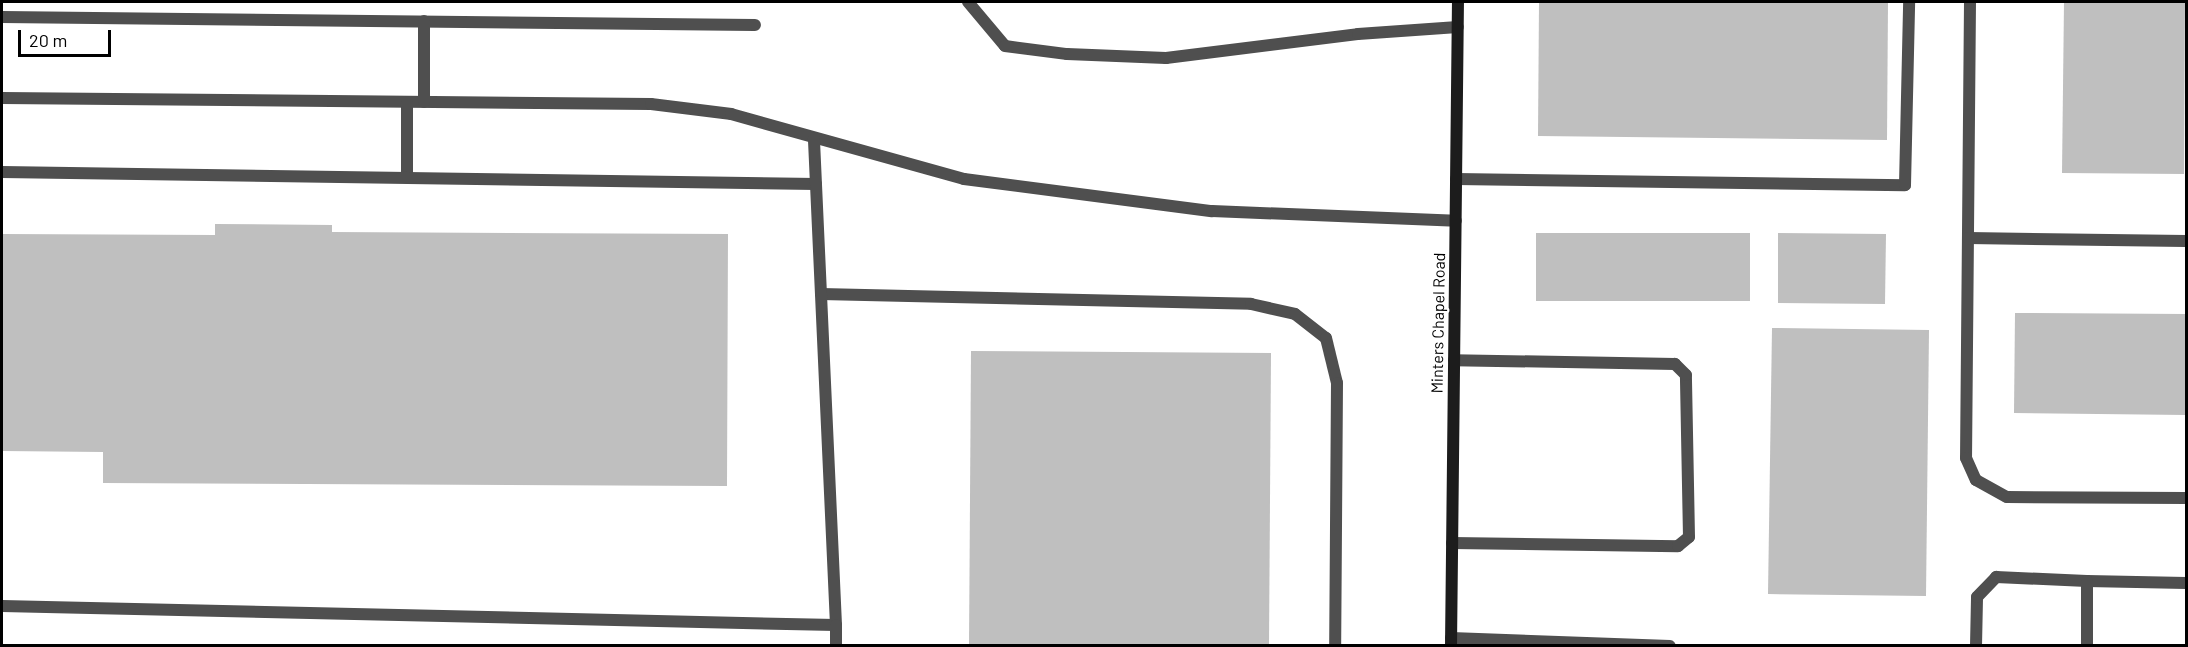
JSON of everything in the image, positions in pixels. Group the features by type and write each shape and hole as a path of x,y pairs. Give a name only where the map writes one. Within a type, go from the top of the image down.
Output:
{"street":[{"name":"Minters Chapel Road","path":"1451,642 1458,2"}],"lane":[{"path":"968,2 1005,46 1067,54 1166,58 1358,34 1458,27"},
{"path":"1456,179 1905,184 1909,2"},
{"path":"1970,2 1966,458 1976,480 2007,497 2187,498"},
{"path":"2,16 755,25"},
{"path":"424,21 424,102"},
{"path":"2,98 651,105 731,114 964,179 1188,208 1456,221"},
{"path":"407,102 407,177"},
{"path":"814,138 837,625 836,645"},
{"path":"2,172 816,184"},
{"path":"1968,238 2187,241"},
{"path":"821,294 1251,304 1295,314 1326,338 1337,383 1335,645"},
{"path":"1452,543 1678,546 1689,537 1686,375 1675,364 1454,360"},
{"path":"1976,645 1977,597 1996,577 2187,583"},
{"path":"2087,581 2087,645"},
{"path":"2,606 837,625"},
{"path":"1451,642 1670,645"}],"building":[{"path":"1539,2 1888,2 1887,140 1538,136"},
{"path":"2064,2 2185,2 2184,174 2062,173"},
{"path":"215,224 332,225 332,232 728,234 727,486 103,483 103,452 2,451 2,234 215,235"},
{"path":"1536,233 1750,233 1750,301 1536,301"},
{"path":"1778,233 1886,234 1885,304 1778,303"},
{"path":"2015,313 2186,314 2186,415 2014,413"},
{"path":"1772,328 1929,330 1926,596 1768,594"},
{"path":"971,351 1271,353 1269,646 969,646"}]}
